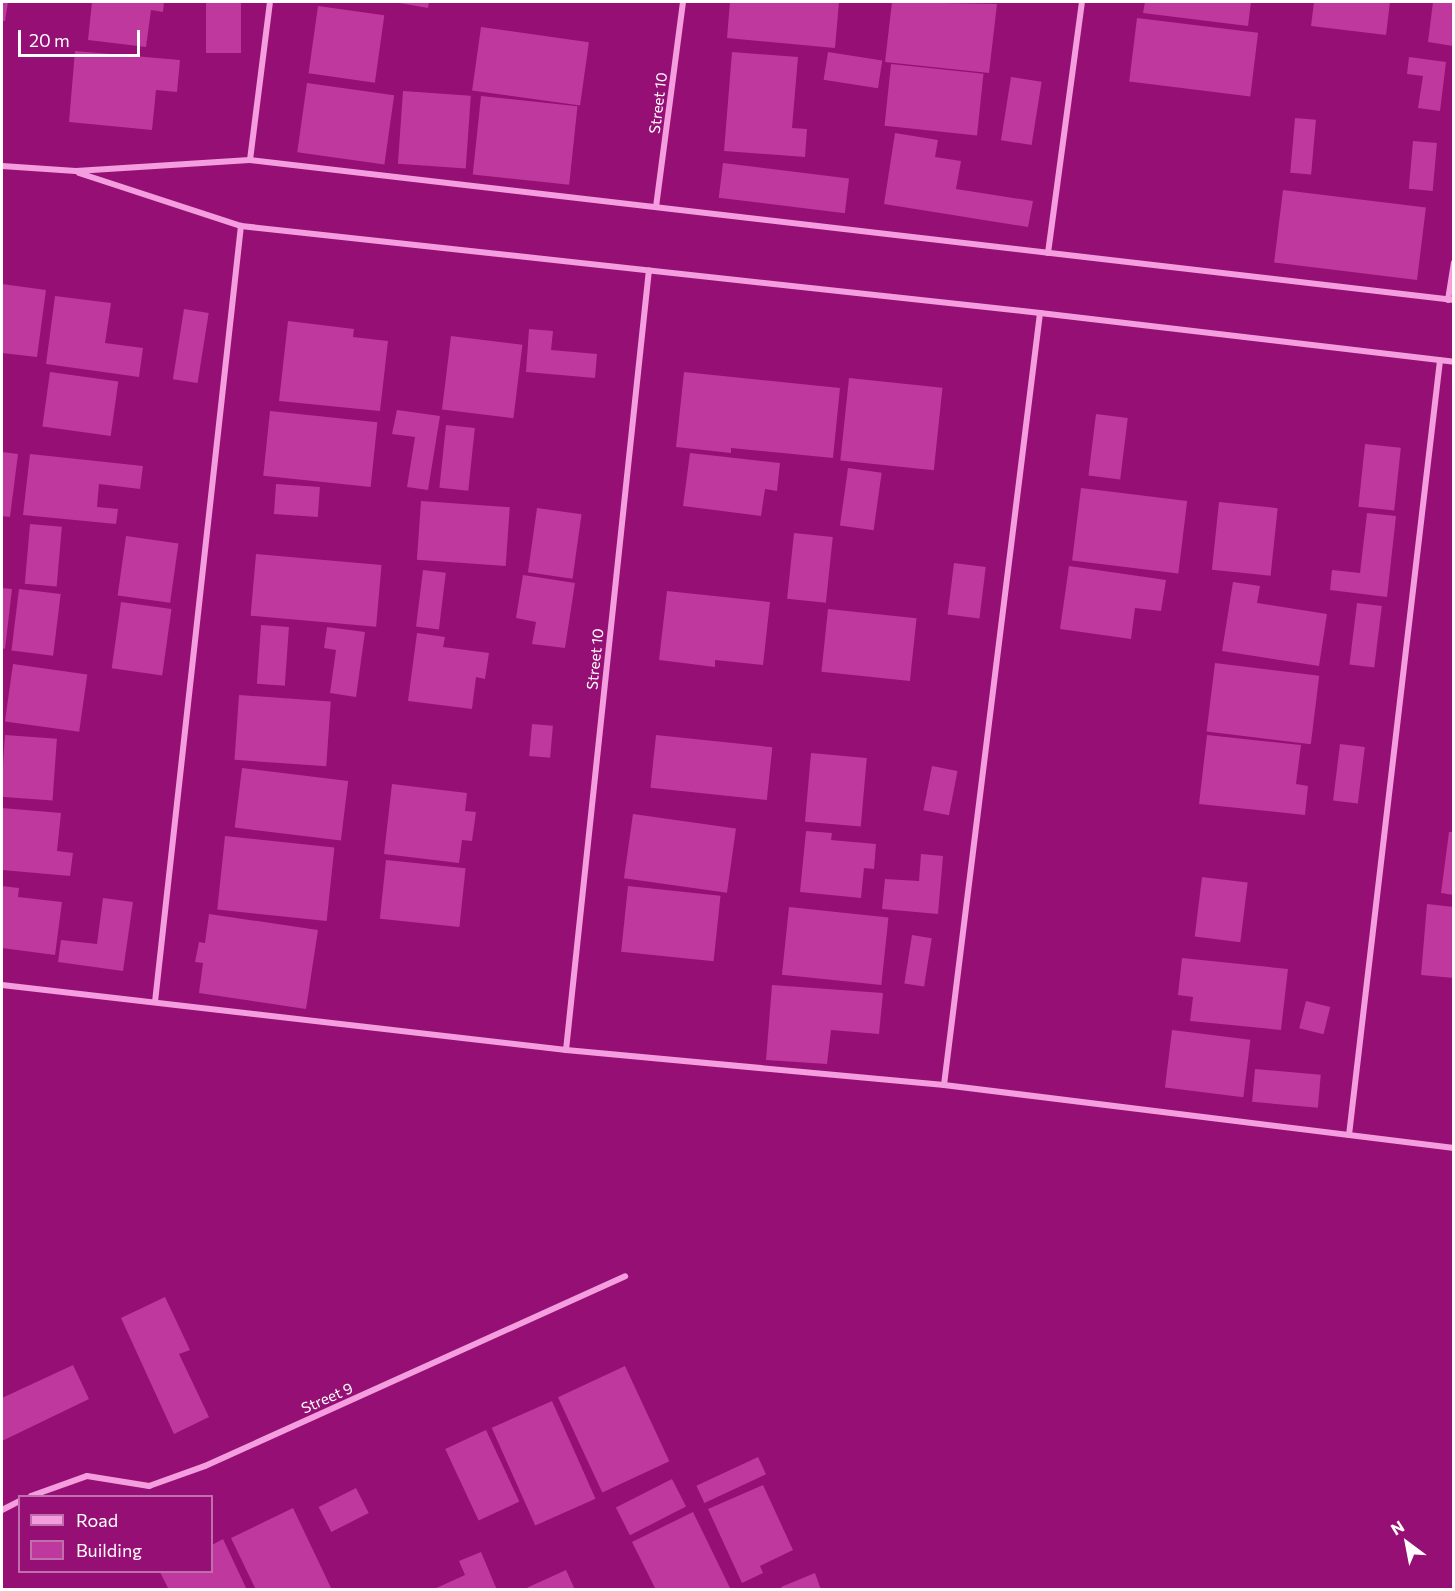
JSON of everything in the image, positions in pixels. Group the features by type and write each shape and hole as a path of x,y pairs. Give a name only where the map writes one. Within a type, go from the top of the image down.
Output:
{"street":[{"path":"250,160 270,2"},
{"name":"Street 10","path":"656,207 683,2"},
{"path":"1048,253 1082,2"},
{"path":"2,166 76,171 250,160 1451,300 1454,262"},
{"path":"76,171 241,226 1040,313 1454,362"},
{"path":"155,1002 241,226"},
{"name":"Street 10","path":"566,1050 649,270"},
{"path":"944,1085 1040,313"},
{"path":"1349,1135 1440,360"},
{"path":"2,985 566,1050 944,1085 1454,1148"},
{"name":"Street 9","path":"36,1495 87,1476 149,1486 205,1466 625,1276"},
{"path":"2,1510 18,1502"}],"building":[{"path":"2,2 8,2 5,21 2,21"},
{"path":"92,2 164,2 163,12 151,10 146,47 88,40"},
{"path":"206,2 241,2 241,53 206,53"},
{"path":"394,2 429,2 428,8"},
{"path":"730,2 839,2 835,48 727,38"},
{"path":"892,2 997,4 989,73 885,62"},
{"path":"1145,2 1251,2 1248,26 1143,13"},
{"path":"1314,2 1390,2 1386,35 1311,26"},
{"path":"1433,2 1454,2 1453,46 1428,42"},
{"path":"318,6 384,15 375,83 309,73"},
{"path":"1137,18 1258,33 1250,96 1129,82"},
{"path":"481,27 589,42 580,106 472,90"},
{"path":"75,51 180,60 177,92 156,90 152,130 69,122"},
{"path":"732,52 798,57 792,128 807,129 805,157 724,151"},
{"path":"828,52 882,61 878,88 824,80"},
{"path":"1409,57 1446,62 1440,111 1418,108 1423,76 1407,74"},
{"path":"891,64 983,74 977,135 885,126"},
{"path":"1011,77 1042,82 1032,145 1001,140"},
{"path":"307,83 394,95 384,165 297,152"},
{"path":"403,91 471,96 466,169 398,164"},
{"path":"481,96 577,106 569,185 473,175"},
{"path":"1295,118 1316,120 1311,175 1290,173"},
{"path":"895,133 938,140 935,157 961,161 956,189 1033,201 1028,227 884,204"},
{"path":"1413,141 1437,143 1433,191 1409,189"},
{"path":"723,163 849,178 845,213 719,198"},
{"path":"1283,190 1426,208 1417,280 1274,262"},
{"path":"2,284 46,290 37,357 2,353"},
{"path":"55,296 111,303 105,343 143,348 139,377 46,364"},
{"path":"184,309 209,313 198,383 173,379"},
{"path":"288,321 354,329 353,337 388,341 380,411 279,401"},
{"path":"529,329 553,331 551,350 597,354 595,378 526,372"},
{"path":"451,336 522,345 513,418 442,409"},
{"path":"50,372 118,382 111,436 42,426"},
{"path":"684,372 840,388 833,458 731,448 731,453 676,447"},
{"path":"849,378 942,388 934,470 840,461"},
{"path":"397,410 440,416 428,490 407,487 415,437 392,434"},
{"path":"270,411 377,422 371,487 263,476"},
{"path":"1096,414 1128,418 1120,479 1088,476"},
{"path":"446,425 475,428 468,491 439,488"},
{"path":"1365,444 1401,448 1394,510 1358,507"},
{"path":"2,452 18,454 10,517 2,516"},
{"path":"690,453 780,463 777,491 765,489 761,516 683,506"},
{"path":"30,454 143,466 140,489 99,484 97,507 118,509 116,524 23,515"},
{"path":"848,468 882,473 874,530 840,525"},
{"path":"276,484 320,487 318,517 274,514"},
{"path":"1081,488 1187,501 1178,573 1072,560"},
{"path":"421,501 510,507 506,566 417,560"},
{"path":"1219,502 1278,508 1271,576 1212,570"},
{"path":"537,508 582,514 573,579 528,572"},
{"path":"1367,513 1396,516 1387,597 1330,590 1332,570 1360,573"},
{"path":"30,524 62,527 57,587 25,584"},
{"path":"794,533 833,537 826,603 787,599"},
{"path":"126,536 178,543 170,603 118,595"},
{"path":"256,554 382,565 376,627 251,616"},
{"path":"954,563 986,567 979,619 948,615"},
{"path":"1069,566 1166,580 1161,611 1135,608 1131,639 1060,629"},
{"path":"423,570 446,573 439,629 416,627"},
{"path":"523,575 575,583 565,648 532,644 536,622 516,618"},
{"path":"1233,582 1260,586 1257,603 1327,614 1319,666 1222,651"},
{"path":"2,588 12,589 5,649 2,648"},
{"path":"19,589 61,594 53,656 11,651"},
{"path":"667,591 770,602 763,665 715,660 715,667 659,660"},
{"path":"121,602 172,609 162,675 112,668"},
{"path":"1357,603 1382,606 1374,668 1349,665"},
{"path":"828,609 917,618 910,681 821,672"},
{"path":"261,625 289,627 285,686 257,684"},
{"path":"327,627 365,632 356,697 330,693 336,650 324,648"},
{"path":"417,633 445,637 443,647 489,653 485,679 476,677 472,709 408,701"},
{"path":"1215,663 1319,676 1311,744 1207,731"},
{"path":"13,664 87,674 79,732 5,721"},
{"path":"239,695 331,701 326,766 234,760"},
{"path":"532,724 553,726 550,758 529,756"},
{"path":"5,735 57,739 53,800 2,797"},
{"path":"656,735 772,747 767,800 650,788"},
{"path":"1207,735 1301,745 1296,784 1308,786 1305,815 1199,804"},
{"path":"1340,744 1365,747 1358,804 1333,801"},
{"path":"811,753 867,758 861,827 805,822"},
{"path":"932,766 958,771 949,815 923,810"},
{"path":"242,768 348,781 341,841 235,828"},
{"path":"392,784 467,793 465,811 476,812 472,841 462,840 459,863 384,854"},
{"path":"2,808 61,813 57,851 73,853 70,876 2,870"},
{"path":"633,814 736,828 727,893 624,878"},
{"path":"806,831 832,833 831,840 876,844 874,869 864,868 861,898 800,892"},
{"path":"1449,832 1454,832 1454,895 1441,893"},
{"path":"225,836 334,847 327,921 217,910"},
{"path":"921,854 943,856 938,914 882,909 885,879 919,881"},
{"path":"386,860 466,868 459,927 380,919"},
{"path":"1202,877 1248,883 1240,942 1195,937"},
{"path":"2,886 19,888 18,897 62,902 55,955 2,948"},
{"path":"628,886 720,896 714,961 621,952"},
{"path":"103,898 133,902 123,971 58,962 61,940 97,944"},
{"path":"1427,904 1454,907 1454,978 1421,975"},
{"path":"789,907 888,917 881,985 782,975"},
{"path":"209,914 318,930 306,1009 199,993 203,963 195,962 199,942 205,943"},
{"path":"912,935 932,938 924,987 904,983"},
{"path":"1182,958 1288,969 1281,1030 1190,1021 1193,997 1178,995"},
{"path":"772,985 883,993 879,1034 831,1030 827,1064 766,1060"},
{"path":"1306,1001 1330,1007 1323,1034 1299,1028"},
{"path":"1172,1030 1250,1040 1243,1097 1165,1088"},
{"path":"1255,1069 1321,1075 1318,1108 1252,1102"},
{"path":"165,1297 190,1350 179,1354 209,1417 174,1434 121,1318"},
{"path":"73,1365 89,1399 2,1441 2,1398"},
{"path":"625,1366 669,1461 602,1492 558,1397"},
{"path":"552,1401 596,1499 535,1526 492,1428"},
{"path":"486,1430 519,1502 479,1521 445,1449"},
{"path":"758,1457 766,1474 704,1503 696,1486"},
{"path":"672,1479 686,1507 630,1535 616,1508"},
{"path":"763,1485 793,1550 760,1566 763,1573 742,1583 708,1509"},
{"path":"356,1488 369,1513 331,1532 319,1507"},
{"path":"293,1508 332,1590 256,1590 231,1538"},
{"path":"693,1512 731,1590 656,1590 632,1542"},
{"path":"223,1539 247,1590 169,1590 160,1573 213,1573 213,1544"},
{"path":"481,1552 497,1590 432,1590 465,1575 459,1561"},
{"path":"566,1570 575,1590 522,1590"},
{"path":"815,1573 821,1590 783,1590 781,1587"}]}
